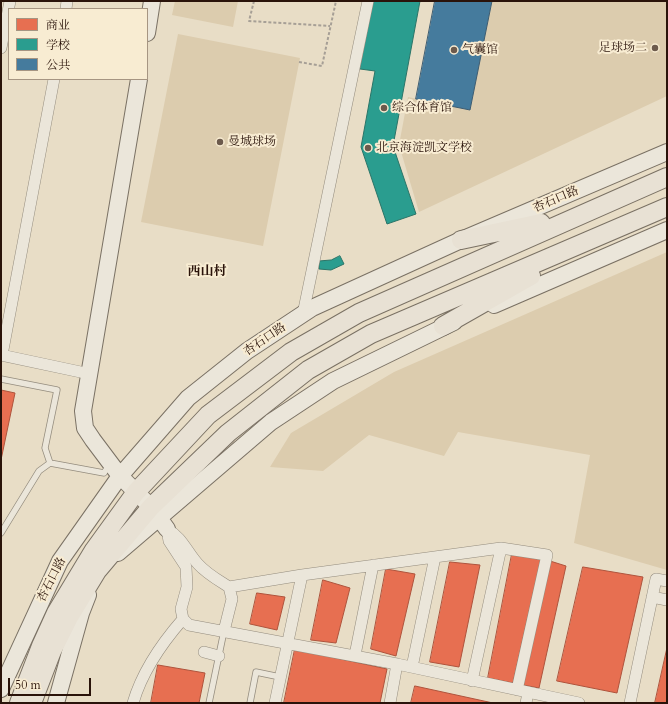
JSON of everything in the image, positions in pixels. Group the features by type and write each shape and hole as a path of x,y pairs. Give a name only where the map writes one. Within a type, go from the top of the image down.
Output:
{"main road":[{"name":"杏石口路","path":"19,703 41,646 56,613 94,550 136,492 208,415 291,352 359,313 575,216 667,177"},
{"path":"32,703 52,651 69,617 97,571 159,518 228,433 308,370 371,334 667,207"},
{"path":"461,240 575,216"},
{"path":"443,326 603,235"}],"street":[{"path":"148,27 152,1"},
{"path":"303,314 368,1"},
{"path":"1,48 8,11"},
{"path":"54,80 2,355 90,374"},
{"path":"139,80 83,411 85,428 120,476 175,533 197,563 209,574 229,587 302,575 501,548 547,555 524,695"},
{"name":"杏石口路","path":"2,685 60,561 120,476 188,398 247,351 312,308 461,240 667,152"},
{"path":"159,518 271,422 333,381 443,326 667,230"},
{"path":"159,518 169,540 186,567 186,587 181,609 183,619 189,625 288,642 398,664 472,680 542,699 579,703"},
{"path":"472,680 501,548"},
{"path":"412,667 435,557"},
{"path":"354,655 373,565"},
{"path":"56,703 81,613 97,571"},
{"path":"275,703 302,575"},
{"path":"630,703 656,579 667,581"},
{"path":"224,631 232,599 229,587"},
{"path":"652,597 667,600"},
{"path":"132,703 142,678 173,630 183,619"},
{"path":"204,652 219,656"},
{"path":"390,703 398,664"}],"lane":[{"path":"1,379 57,390 45,448 50,464"},
{"path":"1,533 39,471 50,464 104,473 110,463"},
{"path":"209,703 224,631"},
{"path":"250,703 256,672 280,677"}],"path":[{"path":"254,1 249,21 330,26"},
{"path":"299,62 322,66 336,1"}],"shaded area":[{"path":"175,1 238,1 233,27 172,15"},
{"path":"492,1 667,1 667,96 419,212 399,145 408,97 470,110"},
{"name":"曼城球场","path":"178,34 300,58 263,246 141,222"},
{"path":"667,252 667,570 574,543 590,455 458,432 444,456 369,435 323,471 270,467 291,433 394,372"}],"building: 商业":[{"path":"1,390 15,393 1,460"},
{"path":"512,554 541,559 513,683 488,678"},
{"path":"550,561 566,566 539,688 523,685"},
{"path":"450,562 480,565 459,667 430,662"},
{"path":"583,567 643,577 617,693 557,681"},
{"path":"386,569 415,574 396,656 371,649"},
{"path":"323,580 350,588 336,643 311,640"},
{"path":"257,593 285,597 277,630 250,624"},
{"path":"667,648 667,703 655,703"},
{"path":"295,649 387,669 380,703 284,703"},
{"path":"158,665 205,673 199,703 151,703"},
{"path":"415,686 493,703 411,703"}],"building: 学校":[{"name":"综合体育馆","path":"373,1 420,1 393,146 416,214 387,224 361,147 375,71 360,69"},
{"path":"340,256 344,264 331,270 319,269 319,261 331,260"}],"building: 公共":[{"name":"气囊馆","path":"435,1 492,1 470,110 416,99"}],"place":[{"name":"足球场二","path":"655,48"},
{"name":"气囊馆","path":"454,50"},
{"name":"综合体育馆","path":"384,108"},
{"name":"曼城球场","path":"220,142"},
{"name":"北京海淀凯文学校","path":"368,148"}],"district":[{"name":"西山村","path":"207,272"}]}
